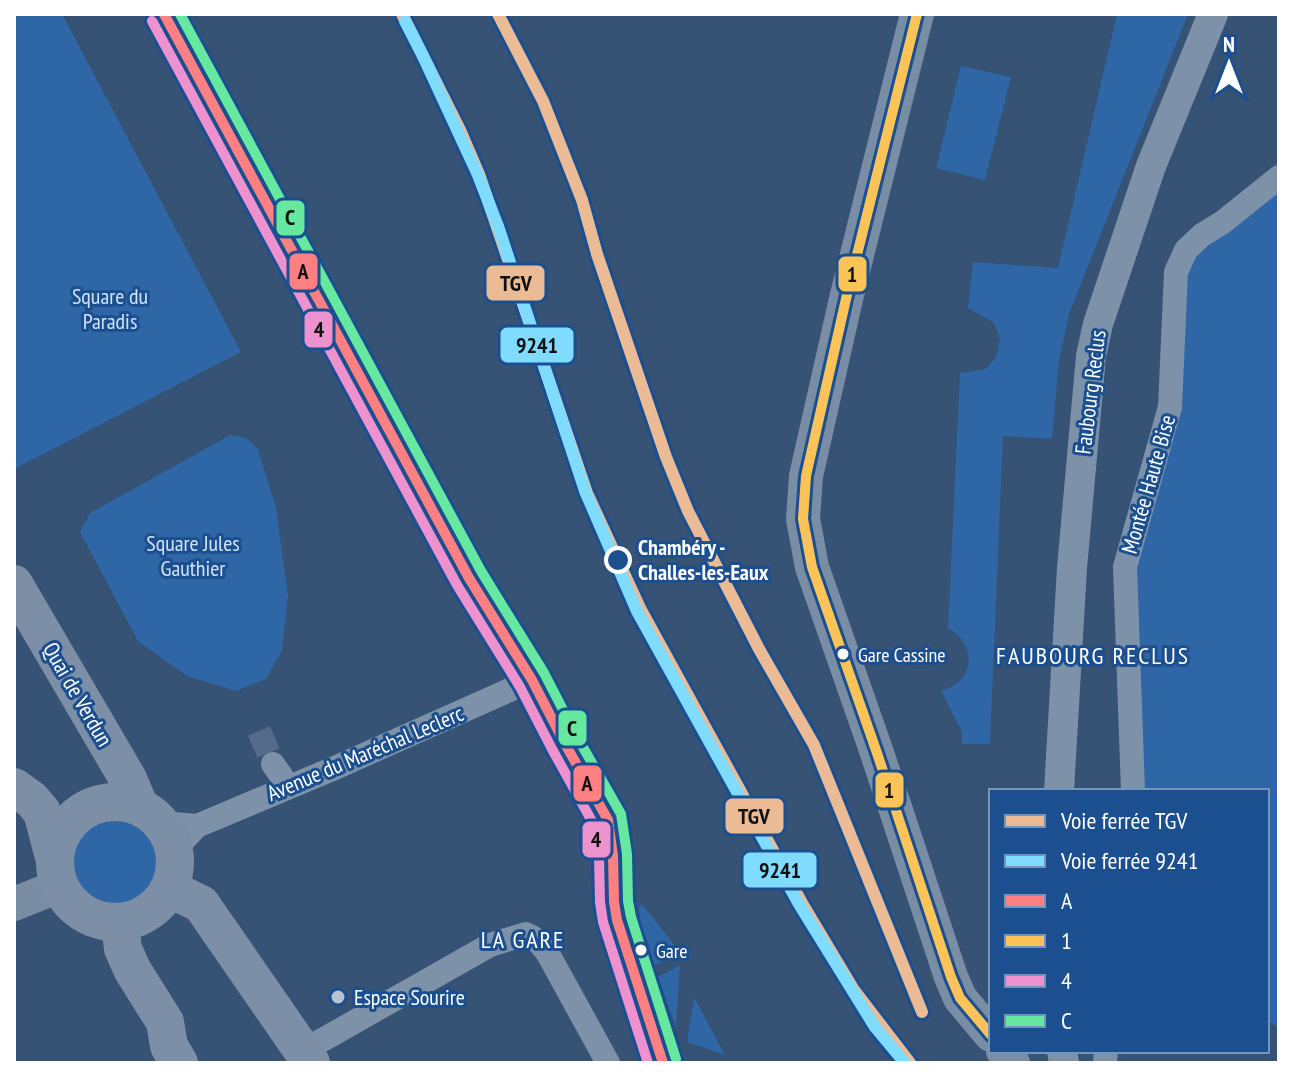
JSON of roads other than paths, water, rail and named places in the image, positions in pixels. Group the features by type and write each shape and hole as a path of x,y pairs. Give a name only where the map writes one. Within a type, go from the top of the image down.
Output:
{"main road":[{"path":"917,14 806,476 803,519 812,567 951,977 960,998 989,1033"},
{"name":"Quai de Verdun","path":"14,584 128,779 168,826"},
{"path":"14,787 42,812 57,874 71,904 88,916 104,921 120,923 135,919 161,902 170,889 176,869 168,826 111,801 84,810 75,816 61,835 56,848 57,874"},
{"path":"14,904 57,874"},
{"path":"170,889 201,904 307,1057"},
{"path":"120,923 123,949 165,1022 169,1046 179,1063"}],"street":[{"name":"Avenue du Maréchal Leclerc","path":"164,14 469,578 532,680 337,767 168,826"},
{"name":"Faubourg Reclus","path":"1059,789 1075,538 1091,356 1098,324 1151,166 1213,14"},
{"name":"Montée Haute Bise","path":"1133,789 1125,567 1170,407 1176,272 1186,250 1202,235 1279,177"},
{"path":"273,764 288,786"},
{"path":"307,1057 450,966 490,945 519,935 531,935 547,952 608,1063"}],"tunnel":[{"path":"259,731 273,764"}],"rail line":[{"name":"TGV","path":"402,14 479,174 587,493 641,610 802,903 854,990 910,1063"},
{"name":"TGV","path":"498,14 543,101 582,200 597,254 666,457 688,511 759,649 814,745 922,1012"},
{"name":"9241","path":"405,21 478,175 499,229 585,491 637,611 799,904 875,1027 905,1063"}],"place":[{"name":"Chambéry - Challes-les-Eaux","path":"618,560"},
{"name":"Gare Cassine","path":"843,654"},
{"name":"Gare","path":"641,950"},
{"name":"Espace Sourire","path":"338,997"}],"district":[{"name":"FAUBOURG RECLUS","path":"1093,656"},
{"name":"LA GARE","path":"523,940"}],"park label":[{"name":"Square du Paradis","path":"110,308"},
{"name":"Square Jules Gauthier","path":"193,556"}]}
